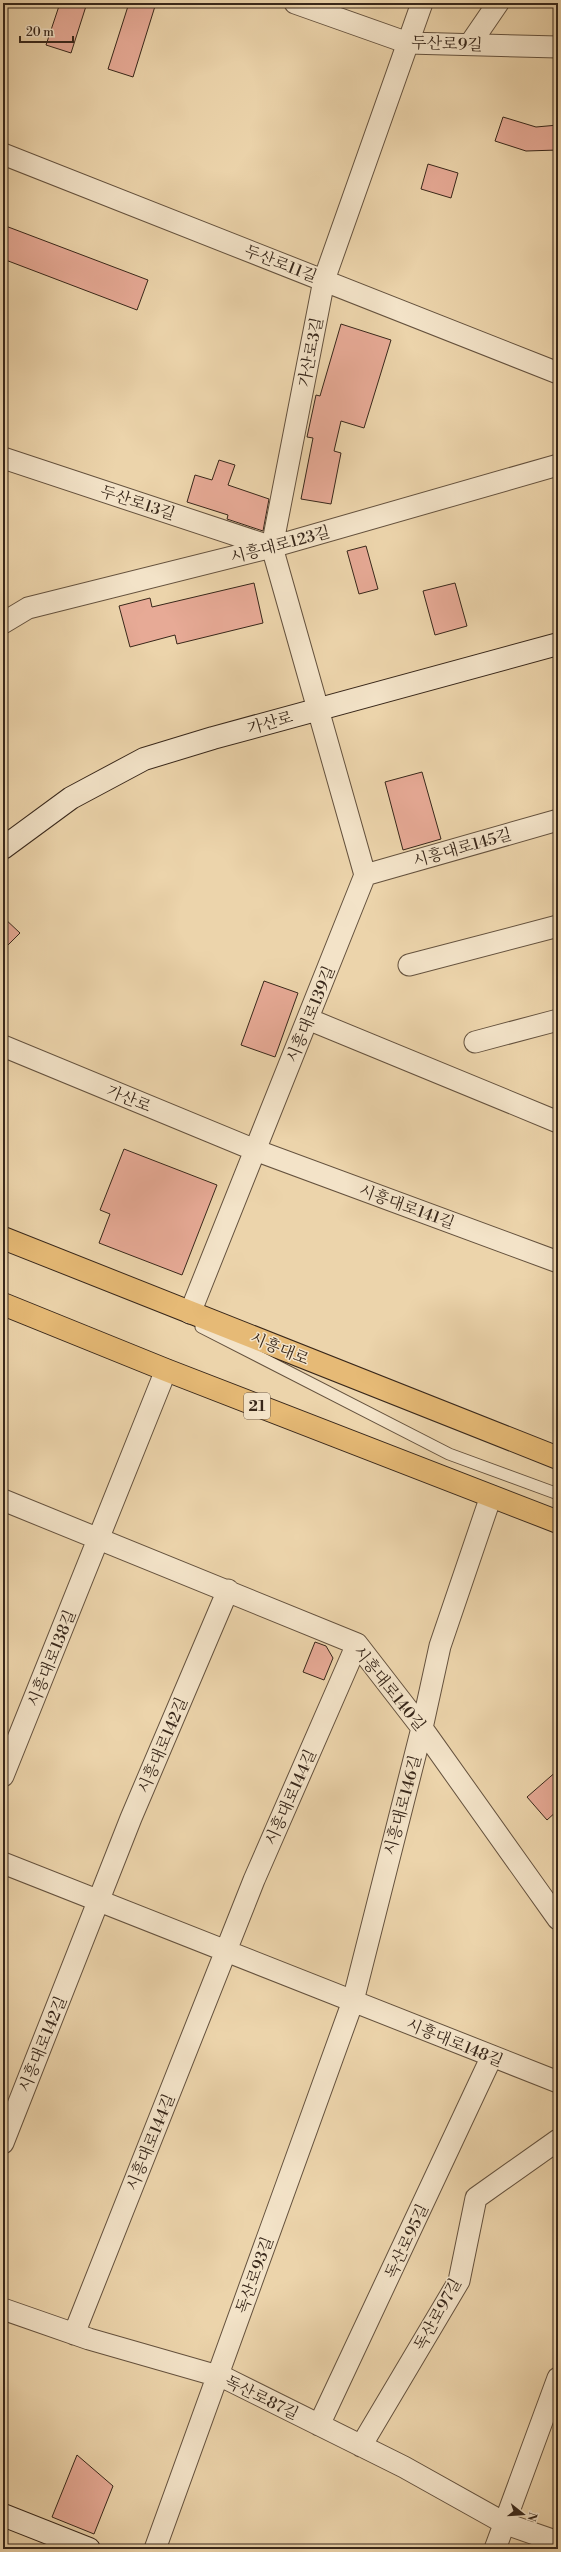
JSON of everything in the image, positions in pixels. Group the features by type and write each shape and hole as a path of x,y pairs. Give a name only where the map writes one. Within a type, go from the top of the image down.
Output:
{"main road":[{"name":"가산로","path":"3,848 71,798 144,759 317,709 558,644"},
{"name":"시흥대로","path":"3,1238 558,1458"},
{"name":"21","path":"3,1304 166,1370 558,1522"},
{"path":"3,2515 89,2549"}],"street":[{"name":"두산로9길","path":"295,3 408,43 558,47"},
{"name":"가산로3길","path":"317,709 272,547 324,280 422,3"},
{"path":"470,44 498,3"},
{"name":"두산로11길","path":"3,154 558,373"},
{"name":"두산로13길","path":"3,458 272,547"},
{"name":"시흥대로123길","path":"3,623 28,608 272,547 558,465"},
{"path":"317,709 365,875"},
{"name":"시흥대로145길","path":"365,875 558,820"},
{"name":"시흥대로139길","path":"190,1313 365,875"},
{"path":"409,965 558,926"},
{"path":"308,1019 558,1122"},
{"path":"475,1042 558,1020"},
{"name":"가산로","path":"3,1046 255,1150"},
{"name":"시흥대로141길","path":"255,1150 558,1262"},
{"name":"시흥대로138길","path":"3,1776 166,1370"},
{"name":"시흥대로146길","path":"353,2001 422,1728 440,1646 491,1496"},
{"path":"3,1500 98,1539"},
{"name":"시흥대로140길","path":"98,1539 228,1590 357,1644 422,1728 558,1920"},
{"name":"시흥대로142길","path":"3,2143 131,1818 228,1590"},
{"name":"시흥대로144길","path":"74,2334 254,1880 357,1644"},
{"path":"3,1863 353,2001"},
{"name":"시흥대로148길","path":"353,2001 558,2082"},
{"name":"독산로93길","path":"155,2549 353,2001"},
{"name":"독산로95길","path":"319,2425 492,2056"},
{"name":"독산로97길","path":"361,2446 458,2281 476,2198 558,2140"},
{"name":"독산로87길","path":"3,2309 74,2334 218,2376 361,2446 506,2524 558,2542"},
{"path":"495,2549 506,2524 558,2378"}],"lane":[{"path":"116,1283 449,1454 558,1494"},
{"path":"512,1504 558,1518"}],"building":[{"path":"60,3 87,3 71,53 46,45"},
{"path":"129,3 156,3 133,77 108,69"},
{"path":"503,117 536,127 558,125 558,150 526,151 495,141"},
{"path":"428,164 458,173 451,198 421,189"},
{"path":"3,225 148,280 137,310 3,259"},
{"path":"341,324 391,340 364,428 341,421 334,451 341,453 331,504 301,499 313,438 307,437 316,395 320,396"},
{"path":"219,460 235,465 228,485 269,499 263,531 227,519 228,515 187,502 195,475 212,480"},
{"path":"366,546 378,589 359,594 347,551"},
{"path":"254,583 263,623 177,644 175,635 130,647 119,606 150,598 152,607"},
{"path":"455,583 467,626 435,635 423,591"},
{"path":"422,772 441,839 403,850 385,782"},
{"path":"3,917 20,933 3,950"},
{"path":"264,981 298,993 275,1057 241,1045"},
{"path":"124,1149 217,1185 182,1275 99,1243 110,1214 100,1210"},
{"path":"315,1642 326,1646 333,1658 324,1680 303,1672"},
{"path":"558,1770 558,1810 547,1820 527,1797"},
{"path":"77,2455 113,2486 94,2534 52,2517"}]}
